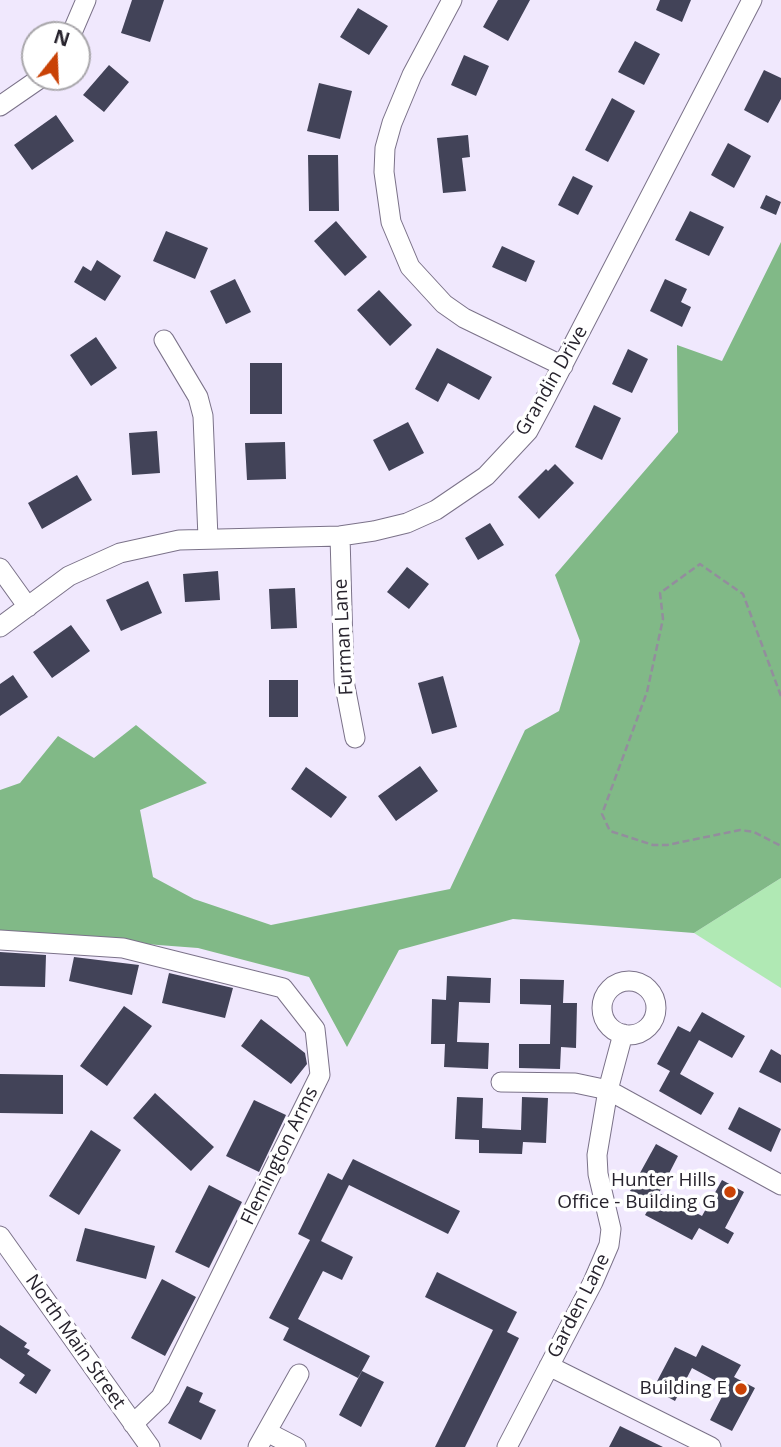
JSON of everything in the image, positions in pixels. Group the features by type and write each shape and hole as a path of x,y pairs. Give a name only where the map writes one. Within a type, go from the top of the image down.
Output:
{"street":[{"path":"77,21 86,0"},
{"path":"452,0 392,123 385,148 384,172 391,222 410,267 444,304 464,318 563,366"},
{"name":"Grandin Drive","path":"0,627 69,576 94,563 150,546 208,538 340,536 407,523 461,495 486,476 527,431 752,0"},
{"path":"0,106 22,91"},
{"path":"164,340 198,397 203,416 208,538"},
{"name":"Furman Lane","path":"340,536 344,681 355,738"},
{"path":"0,568 28,607"},
{"name":"Flemington Arms","path":"0,940 123,948 283,988 315,1029 320,1075 161,1396 132,1424"},
{"name":"Garden Lane","path":"507,1447 604,1261 609,1245 611,1229 598,1174 597,1155 608,1090 623,1034"},
{"path":"501,1082 575,1083 608,1090 781,1185"},
{"name":"North Main Street","path":"1,1240 149,1447"},
{"path":"549,1366 711,1447"},
{"path":"296,1447 262,1440 299,1374"}],"path":[{"path":"781,696 743,594 700,564 660,593 663,619 648,692 602,814 610,831 653,845 667,845 740,830 754,832 781,846"}],"green space":[{"path":"781,242 781,878 694,933 513,919 399,950 347,1047 309,977 198,948 0,933 0,790 20,783 58,736 94,758 136,725 207,783 140,810 153,877 194,899 271,925 450,889 525,730 559,711 580,641 555,575 678,432 677,345 722,361"},
{"path":"781,878 781,988 694,933"}],"building":[{"path":"132,0 164,0 150,42 121,33"},
{"path":"498,0 530,0 508,41 483,27"},
{"path":"660,0 691,0 682,22 656,10"},
{"path":"358,8 388,26 369,55 340,37"},
{"path":"635,41 660,54 644,85 618,72"},
{"path":"464,55 489,66 476,96 451,85"},
{"path":"109,65 129,82 104,112 83,95 91,91 91,86"},
{"path":"764,70 781,78 781,99 768,123 744,110"},
{"path":"319,83 352,91 340,139 307,131"},
{"path":"612,98 635,111 608,162 585,150"},
{"path":"56,115 74,141 32,170 14,145"},
{"path":"468,135 470,157 462,158 466,191 443,193 437,138"},
{"path":"728,143 751,156 734,188 711,175"},
{"path":"308,155 338,155 339,211 309,211"},
{"path":"573,176 593,186 578,215 558,205"},
{"path":"766,195 781,202 776,215 760,208"},
{"path":"690,211 724,227 709,256 675,240"},
{"path":"336,221 367,257 345,276 314,241"},
{"path":"166,231 208,248 195,279 153,261"},
{"path":"502,246 535,261 526,282 492,267"},
{"path":"97,260 121,276 105,301 74,282 83,266 91,271"},
{"path":"235,279 251,312 226,324 210,291"},
{"path":"665,279 687,289 681,302 691,307 682,327 650,311"},
{"path":"379,290 412,325 390,346 357,310"},
{"path":"96,337 117,368 91,386 70,355"},
{"path":"437,348 492,377 479,400 448,383 438,402 415,389"},
{"path":"628,349 648,359 632,393 612,384"},
{"path":"250,363 282,363 282,414 250,414"},
{"path":"594,405 621,418 602,460 575,447"},
{"path":"408,422 424,453 389,471 373,440"},
{"path":"157,431 160,473 132,475 129,433"},
{"path":"285,442 286,479 247,480 245,443"},
{"path":"555,464 574,483 539,519 518,497 546,469 548,471"},
{"path":"77,475 92,500 42,529 28,503"},
{"path":"490,523 504,545 478,560 465,538"},
{"path":"407,567 429,584 409,609 387,592"},
{"path":"218,571 220,600 185,602 183,574"},
{"path":"148,581 162,613 121,631 106,600"},
{"path":"295,588 297,628 271,629 269,589"},
{"path":"71,625 90,651 52,678 33,652"},
{"path":"13,675 28,697 0,716 0,684"},
{"path":"443,676 457,727 432,734 418,683"},
{"path":"269,680 298,680 298,717 269,717"},
{"path":"420,766 438,791 396,821 378,796"},
{"path":"306,767 347,797 331,818 291,789"},
{"path":"0,952 46,955 45,987 0,986"},
{"path":"74,957 139,965 132,995 69,981"},
{"path":"169,973 233,988 225,1018 162,1003"},
{"path":"447,976 491,978 490,1003 459,1002 457,1042 489,1043 488,1069 444,1067 445,1044 431,1044 432,999 446,1000"},
{"path":"520,979 564,980 563,1003 577,1003 576,1048 561,1047 560,1069 519,1068 519,1044 550,1044 551,1005 520,1004"},
{"path":"124,1006 152,1026 107,1086 80,1066"},
{"path":"702,1012 745,1036 732,1058 699,1040 680,1074 714,1093 701,1115 659,1091 670,1071 657,1064 678,1026 690,1032"},
{"path":"261,1019 305,1053 307,1064 291,1084 241,1046"},
{"path":"771,1049 781,1055 781,1083 759,1072"},
{"path":"0,1074 63,1075 63,1114 0,1113"},
{"path":"155,1093 214,1147 191,1171 133,1118"},
{"path":"457,1097 483,1098 482,1128 521,1130 522,1097 548,1098 546,1143 523,1142 522,1154 479,1153 479,1140 455,1139"},
{"path":"254,1100 286,1115 259,1172 226,1156"},
{"path":"739,1107 781,1129 771,1152 728,1129"},
{"path":"91,1130 121,1150 79,1215 49,1196"},
{"name":"Hunter Hills Office - Building G","path":"656,1144 678,1156 659,1193 702,1216 722,1180 744,1192 725,1228 734,1233 728,1244 699,1228 692,1240 645,1215 652,1203 630,1191"},
{"path":"353,1159 460,1211 448,1234 349,1185 321,1241 353,1257 342,1280 323,1271 298,1319 370,1356 358,1378 283,1340 289,1328 269,1318 310,1240 298,1234 328,1173 342,1180"},
{"path":"209,1185 242,1202 209,1268 175,1252"},
{"path":"85,1228 155,1246 146,1279 76,1261"},
{"path":"437,1272 517,1312 507,1332 519,1338 465,1447 435,1447 493,1330 425,1297"},
{"path":"162,1279 196,1297 165,1356 131,1338"},
{"path":"0,1325 27,1343 24,1347 30,1350 27,1354 51,1370 36,1394 19,1383 25,1375 0,1358"},
{"name":"Building E","path":"702,1345 741,1365 734,1377 755,1388 732,1431 710,1420 727,1387 692,1368 675,1401 653,1389 675,1347 696,1357"},
{"path":"362,1371 384,1382 361,1427 339,1415"},
{"path":"187,1386 203,1393 199,1402 216,1410 201,1440 168,1423"},
{"path":"620,1426 663,1447 609,1447"}],"place":[{"name":"Hunter Hills Office - Building G","path":"730,1192"},
{"name":"Building E","path":"741,1389"}]}
